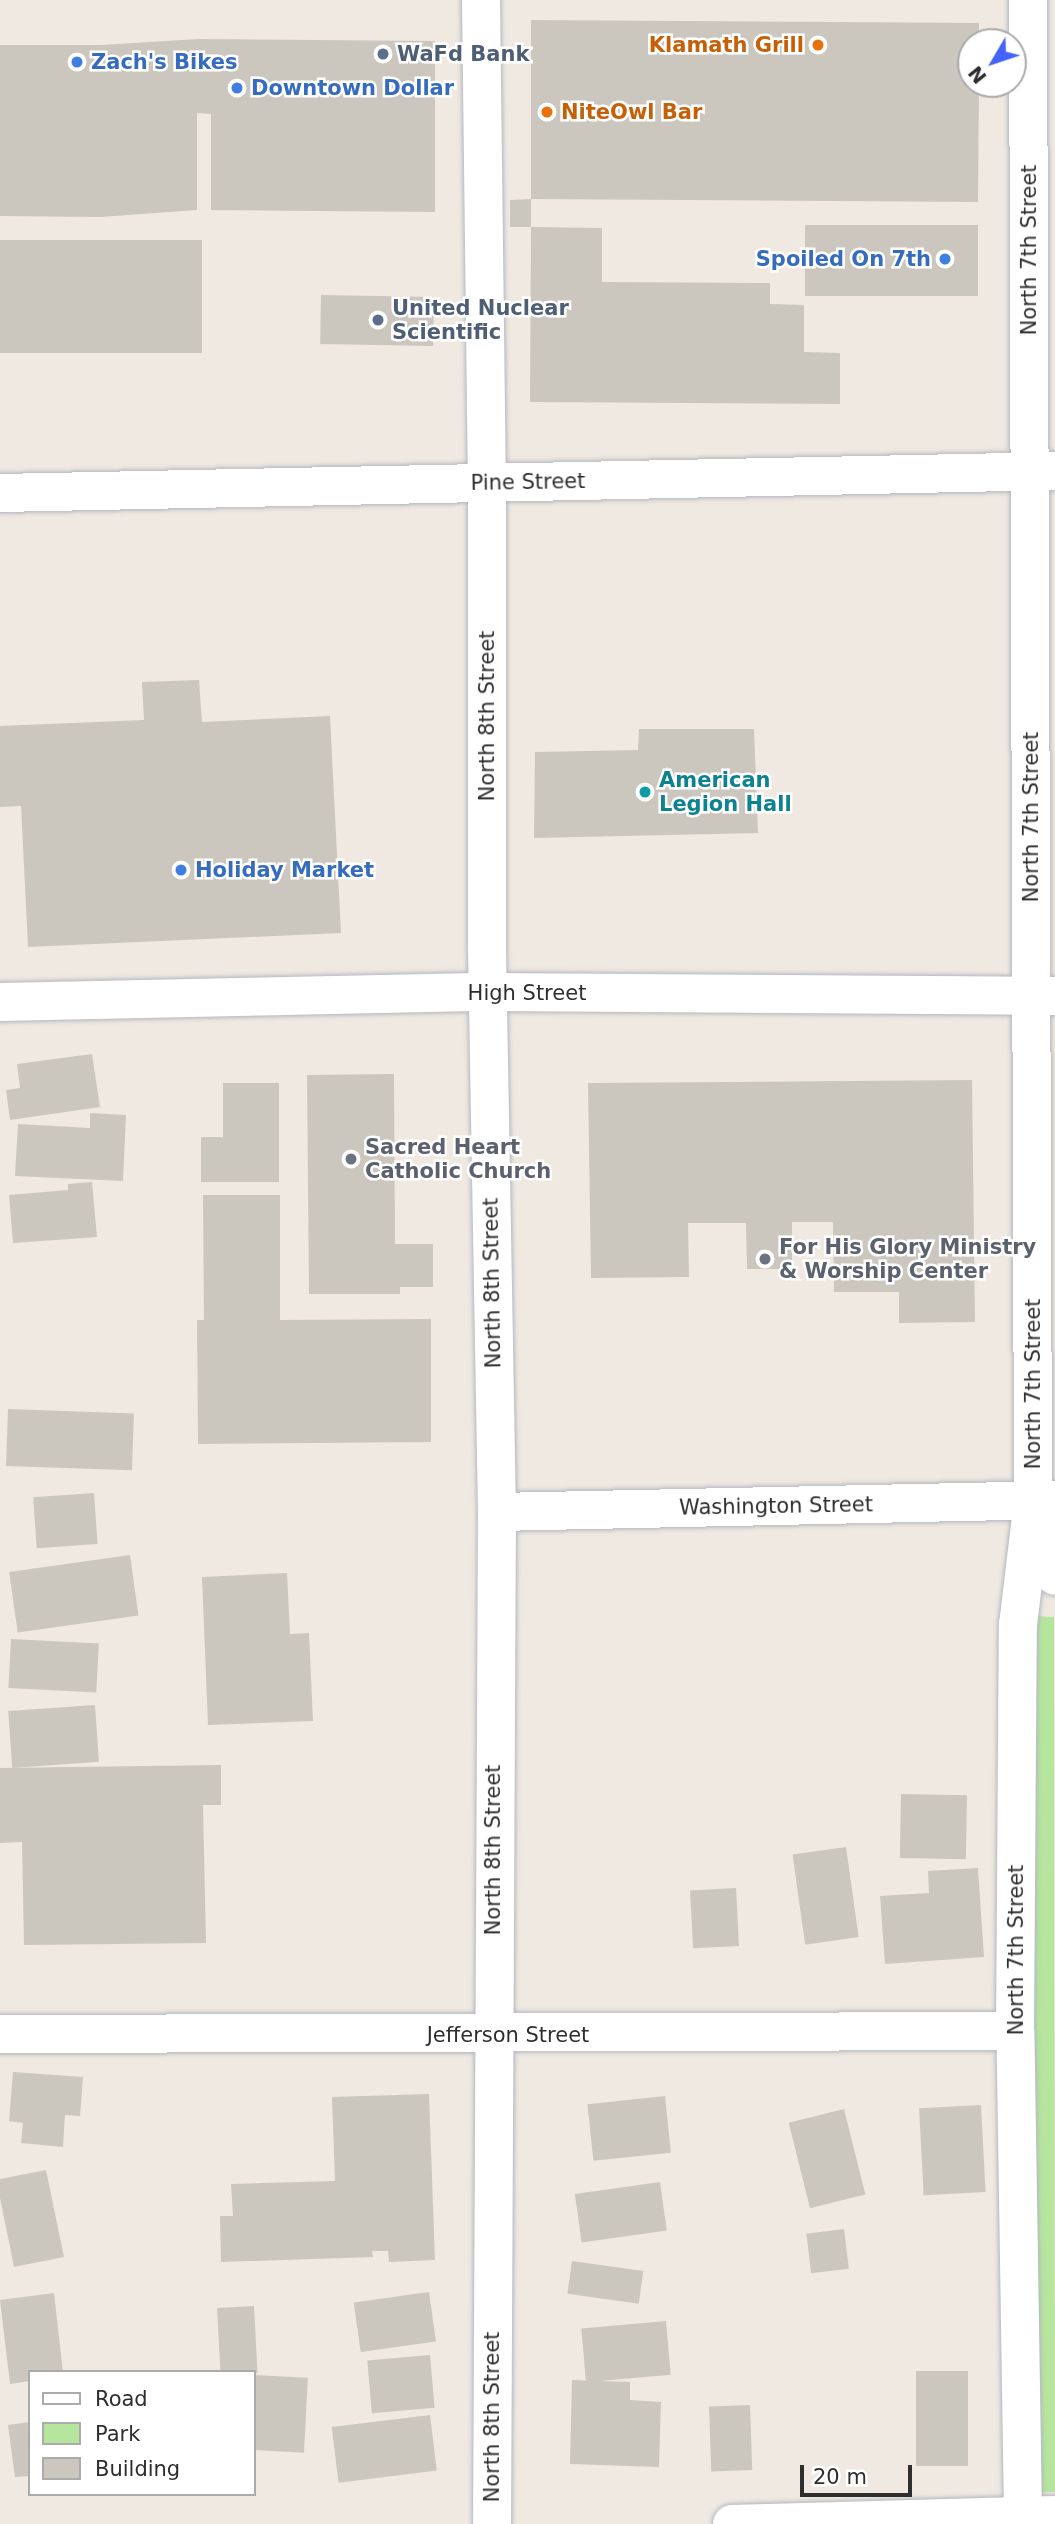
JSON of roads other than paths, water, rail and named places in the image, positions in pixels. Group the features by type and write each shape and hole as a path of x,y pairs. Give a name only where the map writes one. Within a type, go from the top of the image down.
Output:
{"street":[{"name":"North 8th Street","path":"481,0 487,483 488,992 496,1512 492,2524"},
{"name":"North 7th Street","path":"1028,0 1042,471 1044,1500 1018,1625 1015,2031 1039,2515"},
{"name":"Pine Street","path":"0,493 1042,471"},
{"name":"High Street","path":"0,1002 488,992 1043,995"},
{"name":"Washington Street","path":"496,1512 1044,1500"},
{"path":"1044,1500 1055,1576"},
{"name":"Jefferson Street","path":"0,2034 492,2035 1015,2031"},
{"path":"732,2524 1039,2515"}],"place":[{"name":"Klamath Grill","path":"818,45"},
{"name":"WaFd Bank","path":"383,54"},
{"name":"Zach's Bikes","path":"77,62"},
{"name":"Downtown Dollar","path":"237,88"},
{"name":"NiteOwl Bar","path":"547,112"},
{"name":"Spoiled On 7th","path":"945,259"},
{"name":"United Nuclear Scientific","path":"378,320"},
{"name":"American Legion Hall","path":"645,792"},
{"name":"Holiday Market","path":"181,870"},
{"name":"Sacred Heart Catholic Church","path":"351,1159"},
{"name":"For His Glory Ministry & Worship Center","path":"765,1259"}]}
